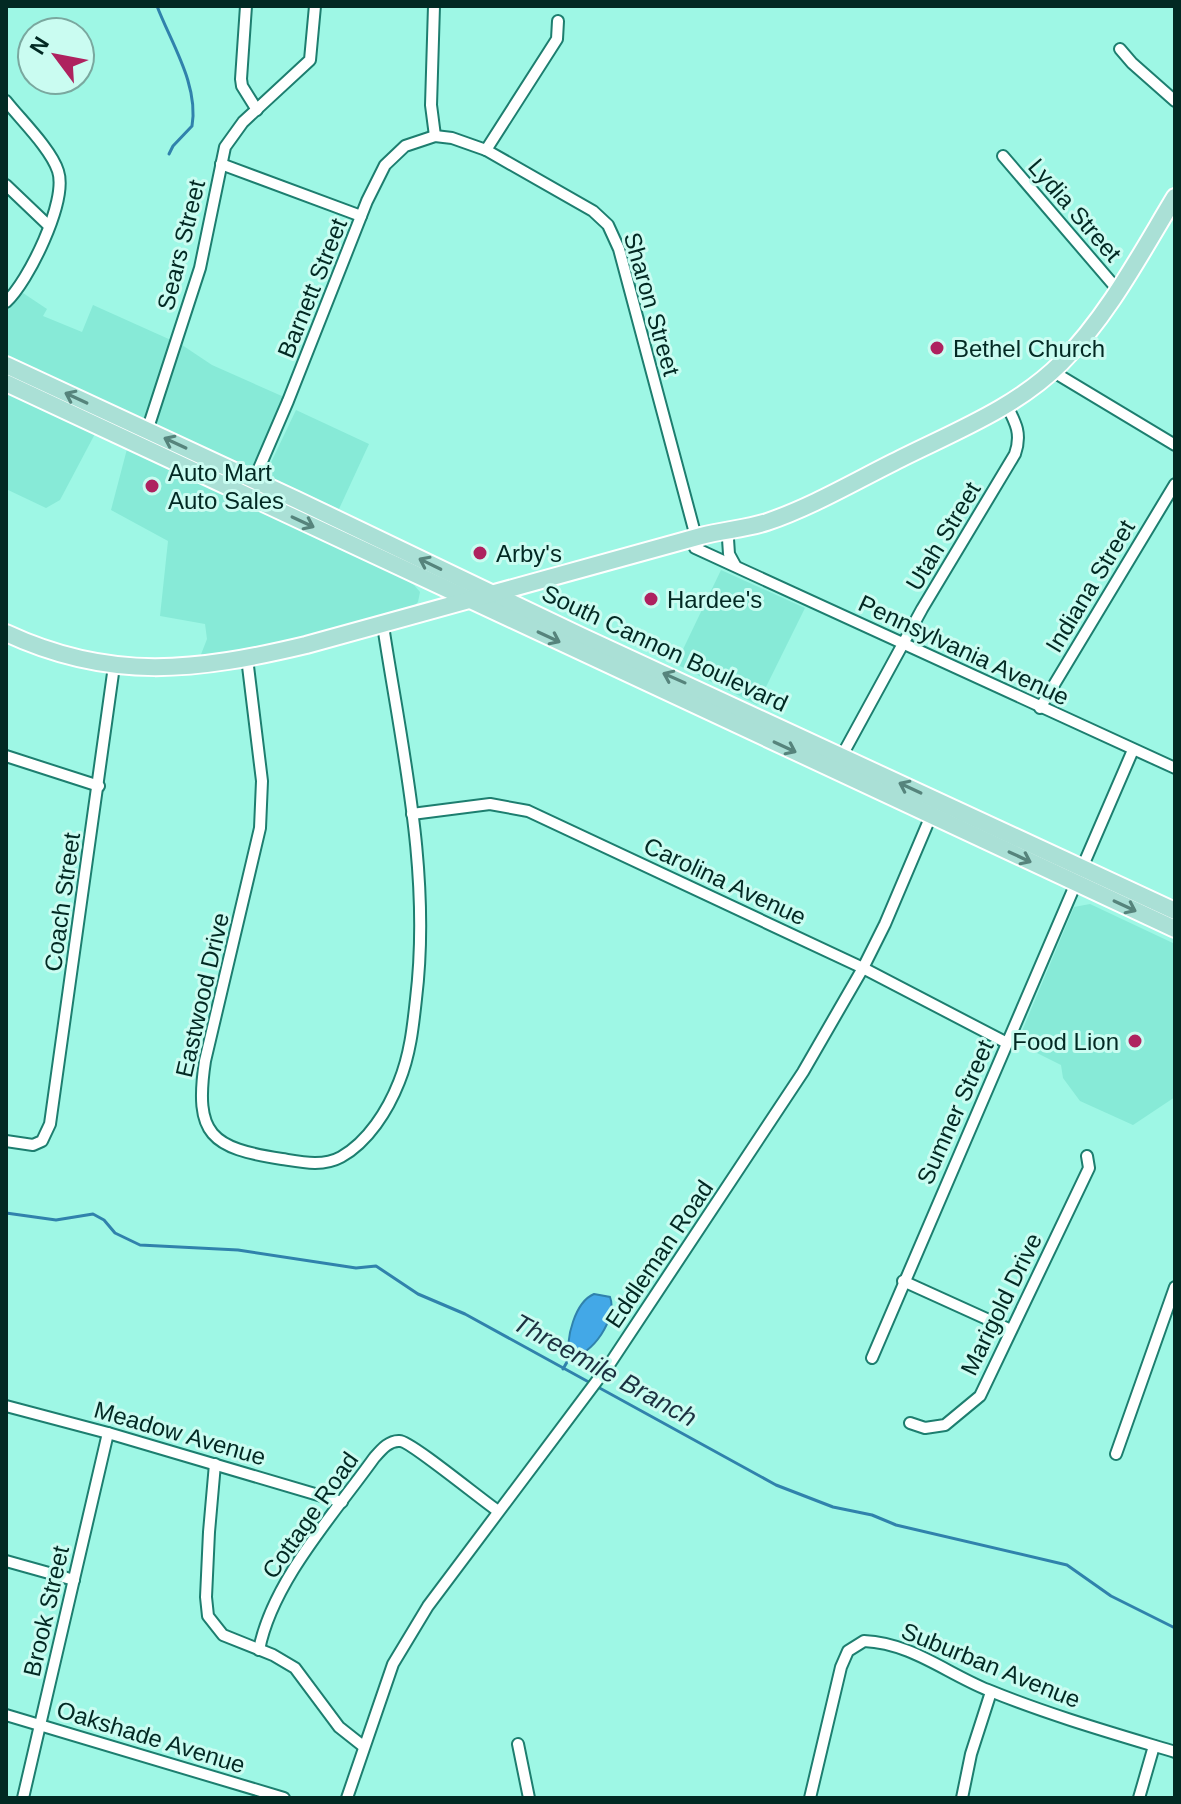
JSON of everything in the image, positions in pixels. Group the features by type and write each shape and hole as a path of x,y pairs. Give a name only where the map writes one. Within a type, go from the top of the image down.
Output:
{"main road":[{"path":"248,662 416,614 695,543 734,528 744,529 769,521 823,498 1006,404 1052,371 1081,340 1175,197"},
{"name":"South Cannon Boulevard","path":"6,365 254,480 484,599 1079,876 1175,929"},
{"name":"South Cannon Boulevard","path":"6,383 413,574 484,599 838,763"},
{"path":"193,471 238,482 254,480"},
{"path":"695,543 735,537 744,529"},
{"path":"413,574 423,587 425,597 416,614"},
{"path":"6,645 56,664 114,671 248,662 308,653 484,599"},
{"path":"6,633 52,652 114,671"},
{"name":"South Cannon Boulevard","path":"1079,876 1175,911"}],"street":[{"path":"246,6 241,79 257,110"},
{"path":"221,164 229,140 310,60 315,6"},
{"path":"434,6 431,105 435,136"},
{"path":"486,150 557,39 558,21"},
{"path":"1120,49 1175,101"},
{"path":"6,101 49,155 59,173 60,190 31,268 6,302"},
{"name":"Sharon Street","path":"435,136 452,138 486,150 593,211 612,232 695,543"},
{"name":"Barnett Street","path":"254,480 361,216 385,165 411,143 435,136"},
{"name":"Lydia Street","path":"1003,156 1117,289"},
{"name":"Sears Street","path":"147,431 200,268 221,164 361,216"},
{"path":"6,185 49,226"},
{"path":"1052,371 1175,445"},
{"name":"Utah Street","path":"838,763 930,596 1015,454 1018,427 1006,404"},
{"name":"Indiana Street","path":"1040,708 1175,484"},
{"path":"728,539 729,554 737,566"},
{"name":"Pennsylvania Avenue","path":"695,543 719,558 903,645 1015,693 1022,700 1175,768"},
{"name":"Eastwood Drive","path":"248,662 262,781 260,828 200,1090 205,1120 228,1147 253,1155 297,1162 331,1162 360,1144 399,1083 408,1054 419,975 422,902 384,632"},
{"name":"Coach Street","path":"6,1141 26,1145 42,1141 50,1124 114,671"},
{"name":"Sumner Street","path":"872,1358 1133,750"},
{"path":"6,756 99,786"},
{"name":"Carolina Avenue","path":"412,814 490,804 528,811 863,968 1007,1043"},
{"name":"Eddleman Road","path":"347,1798 382,1691 401,1649 428,1606 611,1362 803,1072 885,924 934,808"},
{"name":"Marigold Drive","path":"910,1423 925,1428 945,1425 980,1396 1089,1168 1087,1156"},
{"path":"903,1281 1011,1330"},
{"path":"1116,1454 1175,1287"},
{"name":"Meadow Avenue","path":"6,1406 342,1502"},
{"name":"Brook Street","path":"23,1798 108,1433"},
{"name":"Cottage Road","path":"259,1650 274,1601 342,1502 389,1443 399,1440 415,1447 446,1474 498,1511"},
{"path":"215,1464 206,1597 208,1616 223,1635 295,1668 339,1727 363,1746"},
{"path":"6,1561 74,1580"},
{"name":"Suburban Avenue","path":"810,1798 841,1667 848,1651 864,1641 900,1647 991,1692 1054,1716 1175,1752"},
{"path":"962,1798 971,1754 991,1692"},
{"name":"Oakshade Avenue","path":"6,1715 284,1798"},
{"path":"518,1744 529,1798"},
{"path":"1139,1798 1154,1746"}],"shaded area":[{"path":"23,293 47,309 43,316 82,332 93,305 182,345 212,365 284,397 251,469 6,359 6,307"},
{"path":"6,389 97,430 60,500 46,508 6,489"},
{"path":"296,410 369,444 339,509 265,475"},
{"path":"127,449 401,577 420,592 418,602 410,610 317,635 200,657 207,639 205,624 160,616 168,541 111,510"},
{"path":"721,570 805,608 757,705 676,664"},
{"path":"1090,904 1175,944 1175,1097 1133,1125 1080,1101 1063,1078 1061,1065 1017,1043 1074,907"}],"water":[{"path":"594,1294 610,1297 607,1325 587,1350 570,1357 573,1322 587,1298"}],"waterway":[{"path":"157,6 188,80 193,111 192,126 169,154"},
{"name":"Threemile Branch","path":"6,1213 56,1220 93,1214 104,1220 115,1233 140,1245 238,1250 356,1268 376,1266 418,1294 465,1314 776,1485 833,1507 872,1515 896,1525 1067,1565 1111,1596 1175,1628"},
{"path":"563,1369 571,1355"}],"place":[{"name":"Bethel Church","path":"937,348"},
{"name":"Auto Mart Auto Sales","path":"152,486"},
{"name":"Arby's","path":"480,553"},
{"name":"Hardee's","path":"651,599"},
{"name":"Food Lion","path":"1135,1041"}]}
